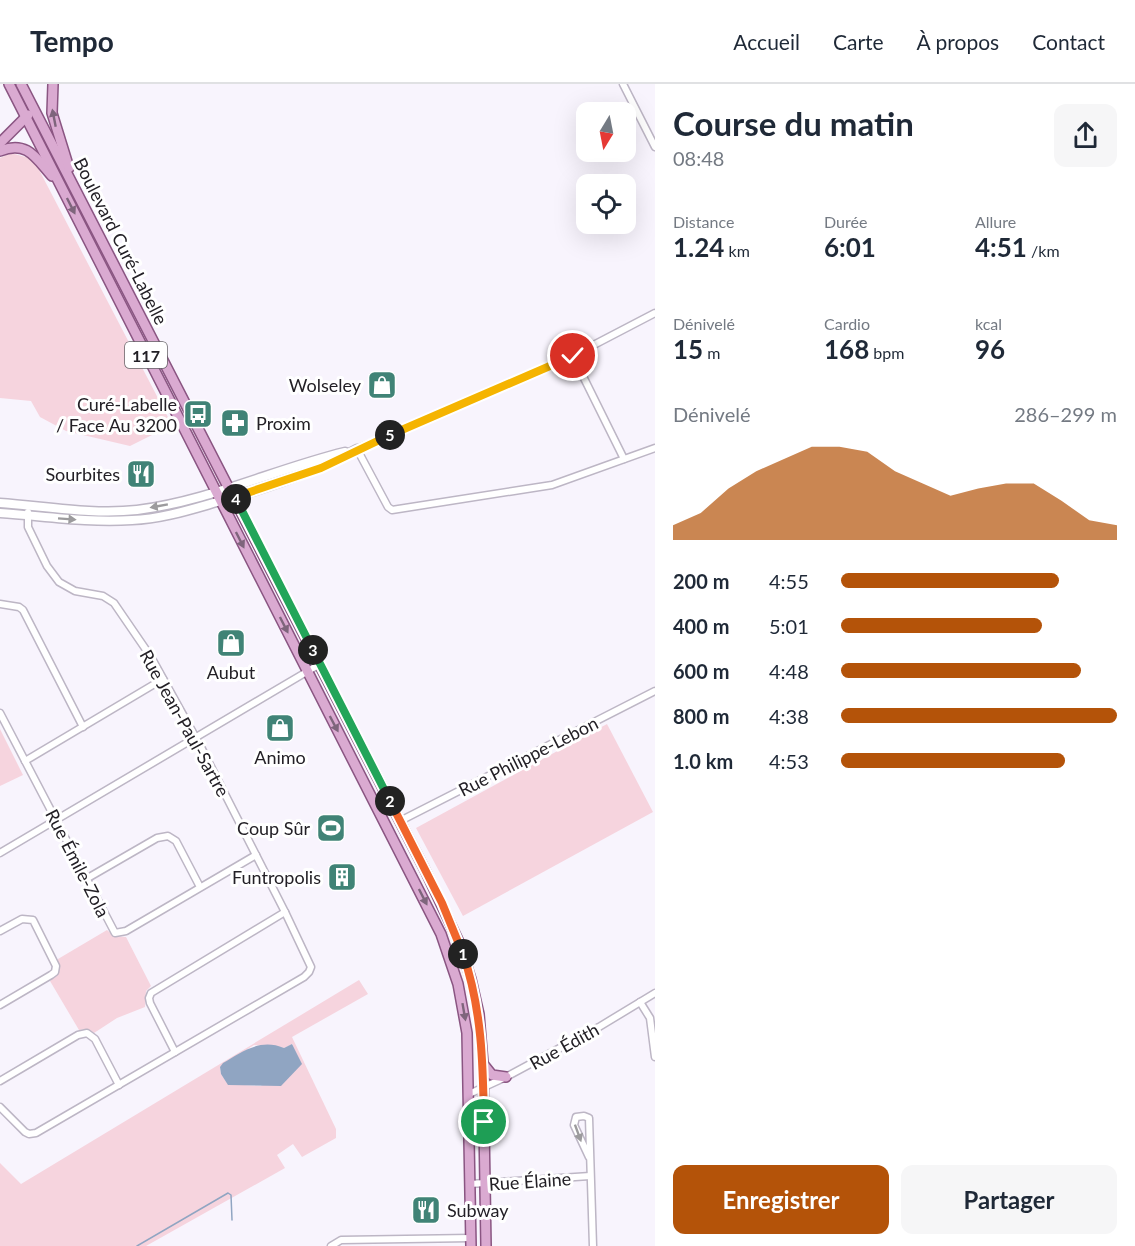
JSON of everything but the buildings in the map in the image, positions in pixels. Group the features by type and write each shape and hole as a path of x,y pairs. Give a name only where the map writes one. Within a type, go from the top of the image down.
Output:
{"main road":[{"name":"Boulevard Curé-Labelle","path":"9,84 427,904 445,944 458,984 465,1017 469,1094 471,1242"},
{"name":"Boulevard Curé-Labelle","path":"21,84 442,903 463,952 478,1014 483,1063 486,1246"},
{"path":"53,84 51,102 53,118 72,182"},
{"path":"0,143 33,108"},
{"path":"0,151 17,148 30,152 61,187"},
{"path":"483,1063 492,1075 506,1077"}],"street":[{"path":"623,84 655,147"},
{"path":"0,503 129,511 218,497 235,497 321,468 357,449 573,356 655,313"},
{"path":"573,356 624,459"},
{"path":"357,449 388,507 392,510 547,486 655,448"},
{"path":"0,513 90,520 135,520 176,513 218,497 230,488 316,459 357,449"},
{"name":"Rue Jean-Paul-Sartre","path":"0,1107 25,1132 34,1134 309,972 309,961 285,912 196,738 151,657 114,603 103,596 75,591 59,582 42,556 27,524 28,505"},
{"path":"0,604 19,607 24,612 83,727"},
{"path":"0,853 320,664"},
{"path":"25,761 163,679"},
{"name":"Rue Philippe-Lebon","path":"400,821 655,691"},
{"name":"Rue Émile-Zola","path":"0,713 111,929 116,933 126,931 256,855"},
{"path":"86,879 156,838 168,836 176,841 200,887"},
{"path":"175,1052 150,1003 151,993 285,912"},
{"path":"0,931 22,919 33,921 56,966 55,972 51,975 0,1005"},
{"name":"Rue Édith","path":"469,1094 506,1077 655,993"},
{"path":"640,1002 650,1018 655,1057"},
{"path":"0,1081 78,1035 87,1033 94,1039 118,1085"},
{"name":"Rue Élaine","path":"589,1157 574,1125 576,1117 589,1118 593,1246"},
{"name":"Rue Élaine","path":"470,1184 590,1176"},
{"path":"331,1246 340,1240 471,1242"}],"shaded area":[{"path":"11,153 35,162 172,425 130,446 66,431 40,417 31,401 0,398 0,158"},
{"path":"607,724 653,812 463,916 416,828"},
{"path":"0,729 23,775 0,786"},
{"path":"107,930 114,936 126,937 151,986 146,991 145,1007 117,1018 94,1033 88,1029 79,1030 50,981 58,974 58,959"},
{"path":"359,980 368,994 292,1037 336,1129 336,1138 302,1157 293,1144 277,1155 285,1168 146,1246 0,1246 0,1163 21,1184","holes":["293,1044 261,1086 228,1084 221,1074 220,1067 254,1045 284,1048"]}],"water":[{"path":"292,1044 302,1064 281,1086 228,1085 221,1074 220,1067 223,1063 259,1045 275,1045 284,1048"}],"waterway":[{"path":"137,1246 228,1193 231,1195 232,1220"}],"place":[{"name":"Wolseley","path":"382,385"},
{"name":"Curé-Labelle / Face Au 3200","path":"198,414"},
{"name":"Proxim","path":"235,423"},
{"name":"Sourbites","path":"141,474"},
{"name":"Aubut","path":"231,643"},
{"name":"Animo","path":"280,728"},
{"name":"Coup Sûr","path":"331,828"},
{"name":"Funtropolis","path":"342,877"},
{"name":"Subway","path":"426,1210"}],"route":[{"path":"484,1122 482,1040 471,979 455,931 235,497 321,468 365,446 573,356"}]}
